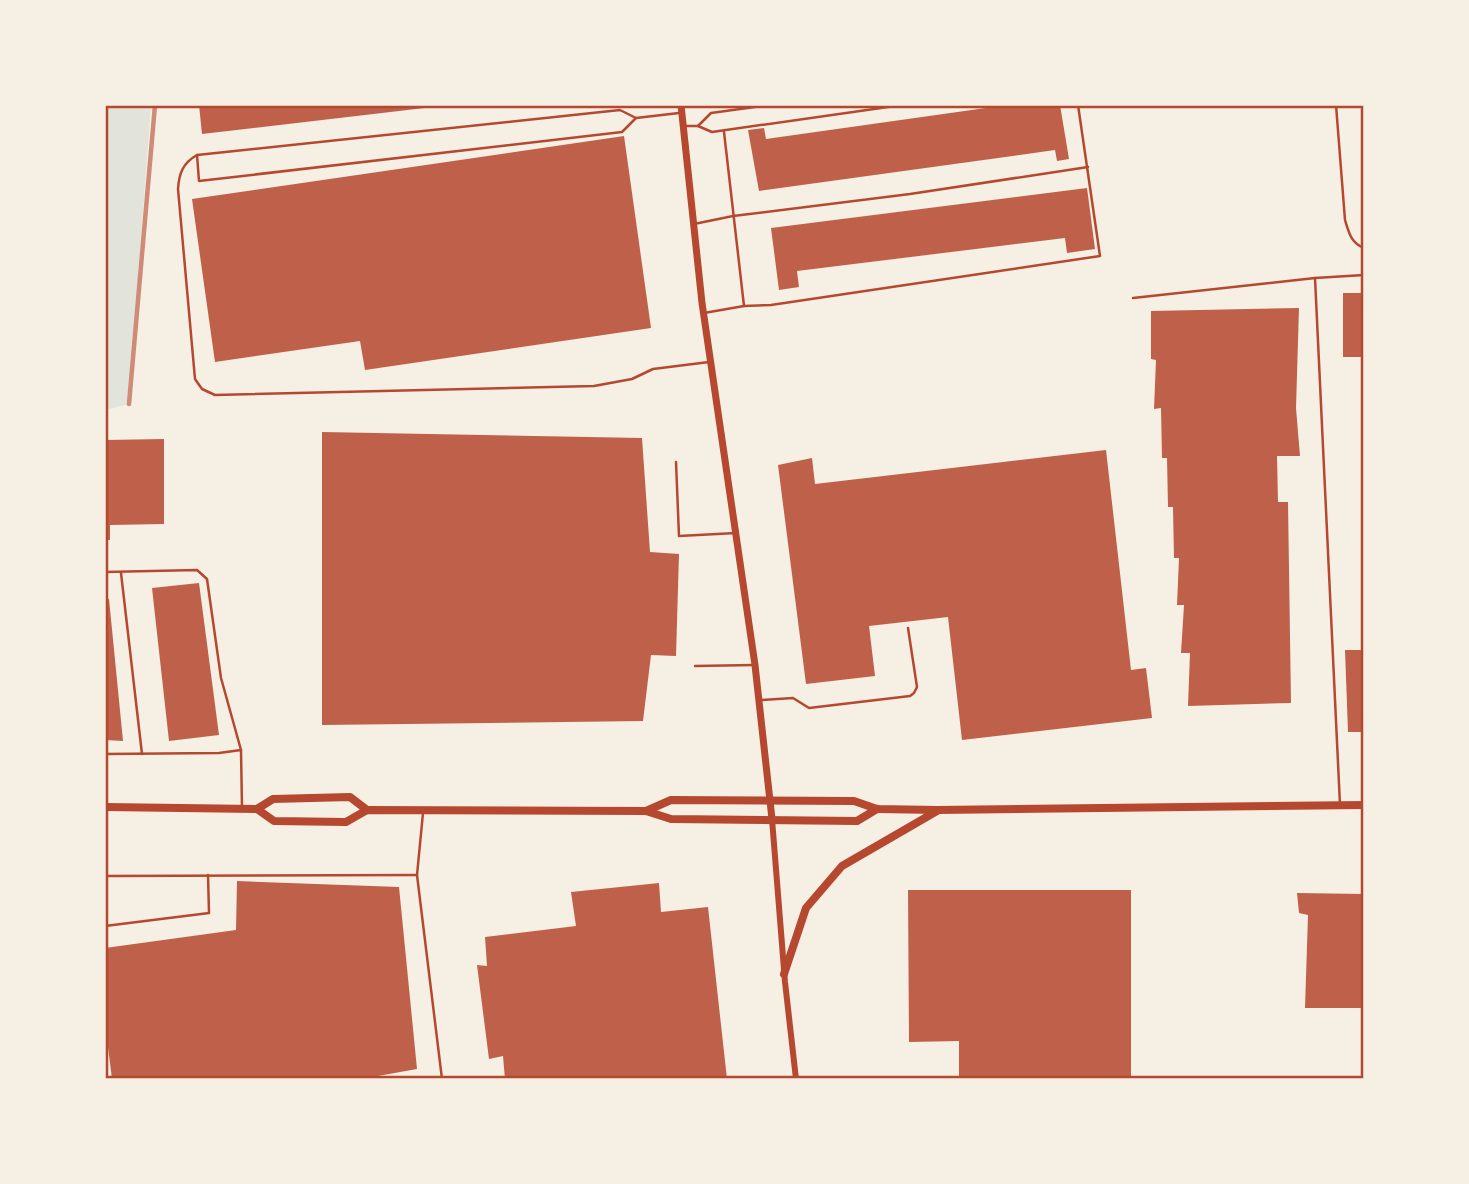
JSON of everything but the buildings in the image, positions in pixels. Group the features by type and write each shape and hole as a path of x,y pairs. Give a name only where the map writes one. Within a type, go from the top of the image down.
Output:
{"main road":[{"path":"105,807 257,809 273,799 350,797 367,810"},
{"path":"646,811 671,800 855,801 877,809 938,810 1364,805"},
{"path":"257,809 274,821 346,822 367,810 646,811 671,819 857,821 877,809"},
{"path":"784,974 806,908 842,866 938,810"}],"street":[{"path":"682,109 704,313 755,666 771,800 784,974 796,1079"}],"lane":[{"path":"698,126 711,113 738,107 770,105"},
{"path":"684,126 698,126 712,132 723,131 902,105"},
{"path":"704,313 1100,256 1078,105"},
{"path":"1336,105 1345,220 1356,245 1364,248"},
{"path":"197,155 199,181 622,132 636,118 682,109"},
{"path":"636,118 620,110 197,155 183,167 178,188 195,379 208,394 594,386 632,379 653,369 711,362"},
{"path":"723,131 744,306"},
{"path":"694,224 733,216 910,194 1088,167"},
{"path":"1133,298 1364,275"},
{"path":"1315,278 1340,805"},
{"path":"676,462 679,536 736,533"},
{"path":"105,572 197,570 207,579 221,678 241,750 242,809"},
{"path":"121,572 142,754"},
{"path":"758,701 793,698 809,708 910,696 917,687 908,628"},
{"path":"695,666 755,666"},
{"path":"105,754 219,753 241,750"},
{"path":"423,810 417,875 442,1079"},
{"path":"105,926 209,913 208,875"},
{"path":"105,876 417,875"}],"shaded area":[{"path":"105,105 151,105 129,404 105,410"}],"railway":[{"path":"129,404 155,105"}]}
